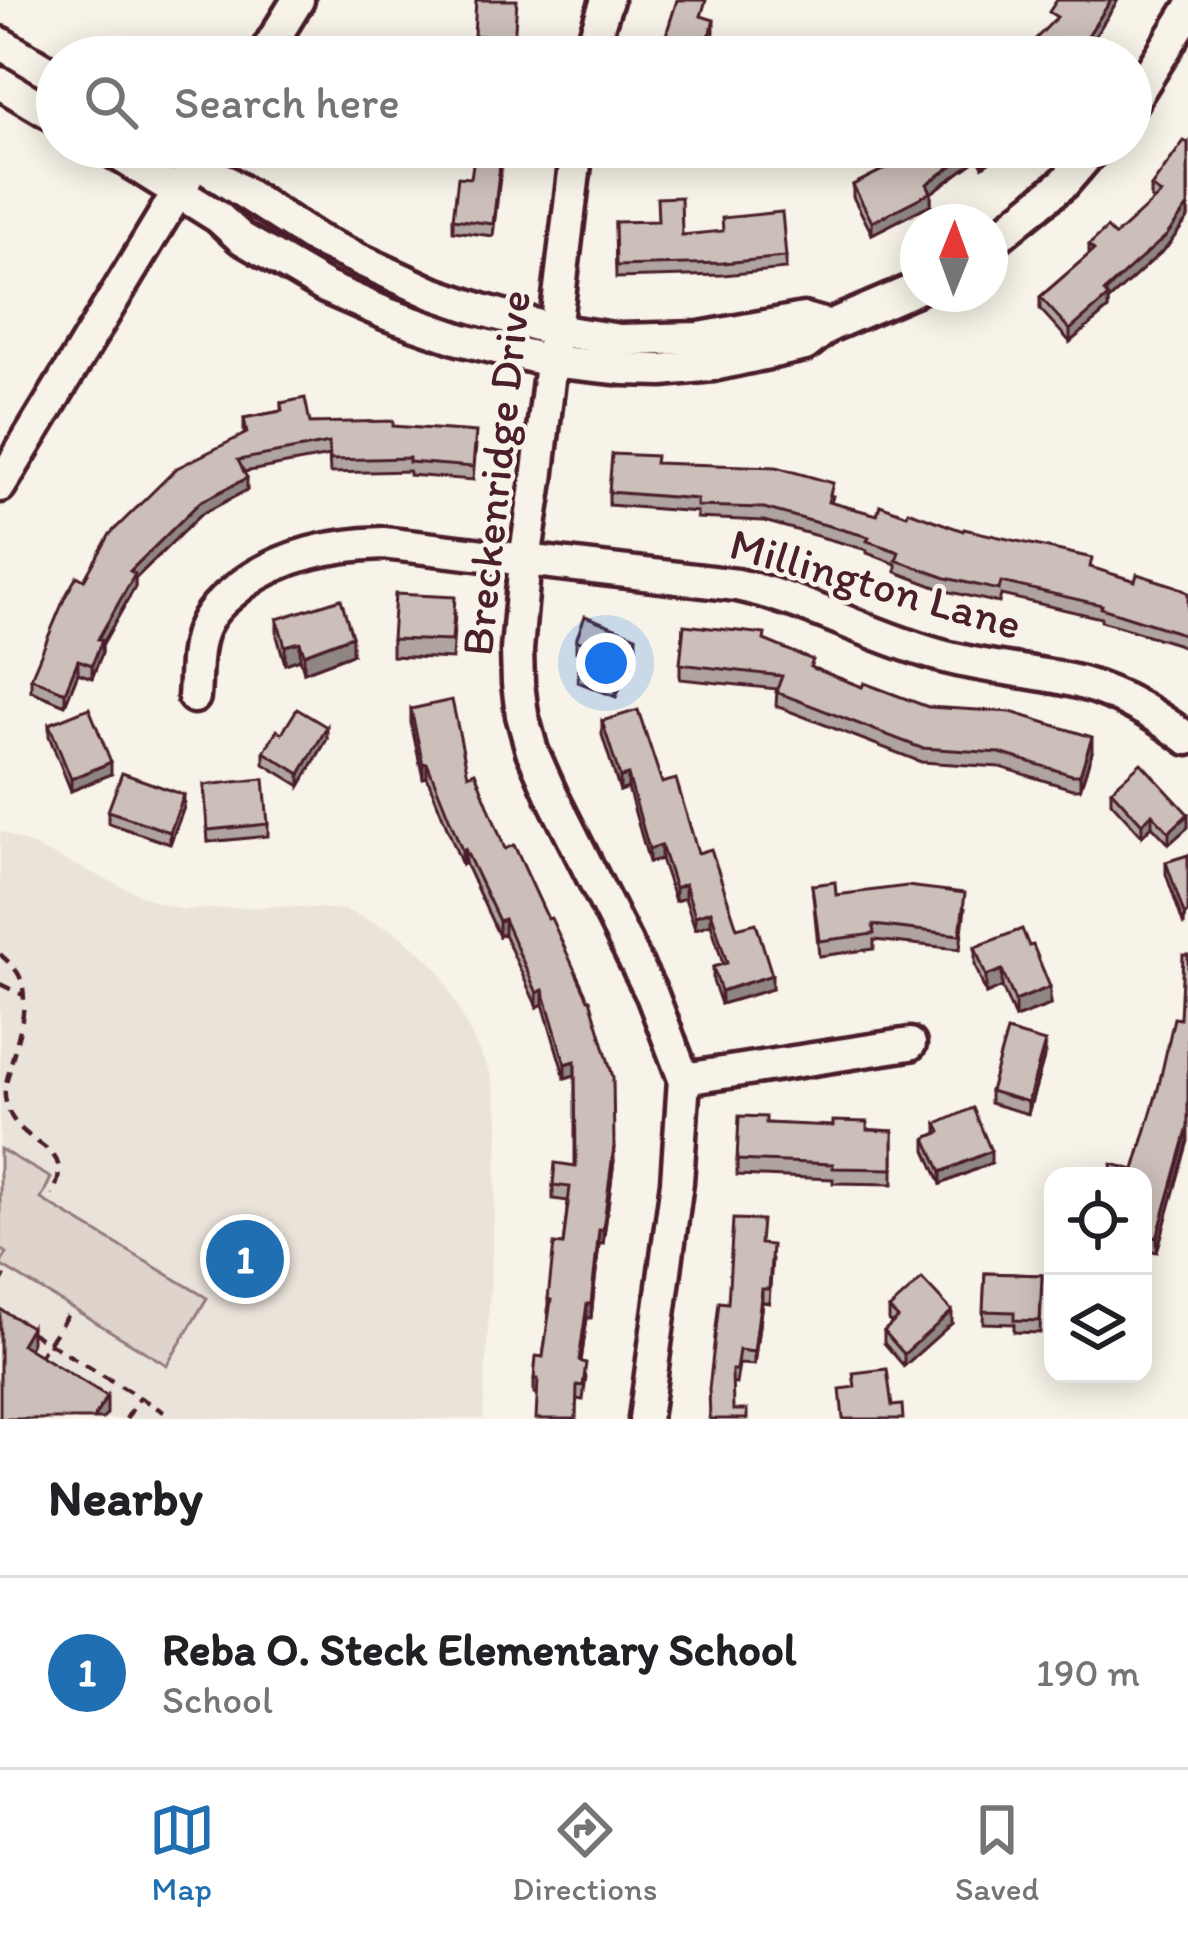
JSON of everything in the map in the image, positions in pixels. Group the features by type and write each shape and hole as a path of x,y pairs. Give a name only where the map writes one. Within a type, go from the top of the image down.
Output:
{"street":[{"path":"276,36 298,0"},
{"path":"595,36 607,0"},
{"path":"1152,70 1188,13"},
{"path":"0,43 36,64"},
{"path":"0,83 36,104"},
{"path":"140,168 218,217 241,238 325,287 387,314 459,339 552,345"},
{"path":"0,487 177,191 186,168"},
{"path":"215,168 317,239 374,268 552,345 625,369 713,365 805,345 829,326 900,295"},
{"name":"Breckenridge Drive","path":"574,168 525,560 518,683 532,751 640,968 684,1079 677,1182 645,1419"},
{"path":"1008,228 1077,168"},
{"name":"Millington Lane","path":"194,697 197,649 205,623 224,598 263,570 304,554 383,543 775,593 935,655 1102,690 1146,710 1188,739"},
{"path":"684,1079 910,1044"}],"path":[{"path":"0,954 20,977 23,994 4,1093 23,1133 52,1152 61,1167 52,1195"},
{"path":"0,984 23,994"},
{"path":"0,1283 5,1275"},
{"path":"34,1365 68,1314"},
{"path":"16,1324 164,1412"},
{"path":"105,1392 112,1381"},
{"path":"126,1419 139,1397"}],"shaded area":[{"path":"234,211 346,271 493,328 490,333 364,296 230,214"},
{"path":"0,831 183,910 282,906 345,910 397,933 440,972 491,1075 499,1121 483,1419 0,1419"},
{"path":"0,1149 51,1178 41,1199 207,1298 167,1365 0,1265 7,1253 0,1249"}],"building":[{"path":"476,0 517,0 514,36 474,36"},
{"path":"677,0 706,0 701,16 714,20 709,36 666,36"},
{"path":"1057,0 1111,0 1088,36 1038,36 1057,17 1049,12"},
{"path":"1184,141 1188,143 1188,206 1167,235 1104,292 1108,297 1070,330 1040,297 1094,250 1089,245 1107,228 1115,236 1161,194 1151,187"},
{"path":"472,168 500,168 493,224 453,219 458,177 471,178"},
{"path":"887,168 949,168 927,184 931,192 872,222 853,185"},
{"path":"681,197 682,235 723,231 722,218 782,212 786,257 616,266 615,222 658,221 657,198"},
{"path":"305,398 310,423 393,421 393,426 476,432 473,467 409,462 409,458 330,460 329,443 238,460 247,478 200,502 130,571 135,574 98,639 102,640 92,665 78,660 65,692 31,678 65,597 77,576 84,580 110,534 177,468 247,433 244,418 282,411 281,403"},
{"path":"612,454 656,456 655,463 776,467 833,483 828,502 877,515 880,505 963,531 1092,558 1090,567 1135,581 1137,574 1188,593 1188,637 1102,605 1001,582 999,590 946,578 896,560 899,552 867,541 869,537 764,508 697,506 697,499 609,492"},
{"path":"395,594 455,597 452,641 392,639"},
{"path":"341,599 352,636 304,654 300,642 285,646 277,619"},
{"path":"585,616 636,636 616,685 578,670 588,645 576,640"},
{"path":"684,625 765,634 764,640 813,660 810,667 928,707 1011,712 1092,737 1080,775 1000,753 921,748 776,692 782,676 680,664"},
{"path":"452,700 468,775 475,772 505,849 514,845 590,999 613,1077 614,1146 579,1361 586,1363 583,1386 577,1385 576,1419 536,1419 538,1379 534,1379 536,1356 543,1357 554,1244 563,1245 570,1187 553,1185 555,1163 576,1166 575,1061 565,1064 543,990 537,993 504,919 499,921 462,850 427,763 423,764 411,709"},
{"path":"89,708 111,762 71,779 49,724"},
{"path":"297,709 327,727 300,774 264,752"},
{"path":"638,710 662,783 676,779 698,853 711,849 737,928 756,923 772,975 721,991 713,967 727,963 711,911 695,916 685,884 675,888 661,845 649,849 628,775 620,777 602,721"},
{"path":"1141,763 1188,814 1169,832 1152,814 1142,824 1111,790"},
{"path":"122,773 184,795 170,832 108,811"},
{"path":"264,779 268,824 208,830 204,785"},
{"path":"1188,855 1188,913 1184,914 1166,862"},
{"path":"835,882 836,895 907,886 965,893 960,935 873,925 874,934 819,941 812,885"},
{"path":"1022,929 1050,987 1015,1001 1002,970 986,976 975,947"},
{"path":"1183,955 1188,955 1188,1127 1157,1238 1152,1237 1152,1167 1135,1167 1174,1018 1180,1019"},
{"path":"1007,1031 1045,1042 1028,1102 990,1091"},
{"path":"973,1108 991,1151 941,1172 926,1138 941,1132 937,1124"},
{"path":"739,1116 766,1117 766,1123 833,1126 833,1121 867,1122 867,1130 893,1131 893,1169 737,1160"},
{"path":"733,1219 762,1220 760,1244 772,1245 769,1289 762,1289 754,1352 739,1350 736,1370 732,1370 733,1410 747,1410 747,1419 710,1419 719,1302 728,1303"},
{"path":"985,1273 1042,1275 1040,1321 1014,1320 1014,1312 983,1311"},
{"path":"922,1279 952,1311 904,1354 884,1331 898,1318 889,1309"},
{"path":"0,1309 31,1327 21,1344 107,1396 93,1419 0,1419"},
{"path":"887,1369 892,1406 902,1405 903,1419 843,1419 840,1389 855,1387 853,1373"}],"place":[{"name":"Reba O. Steck Elementary School","path":"245,1259"}]}
